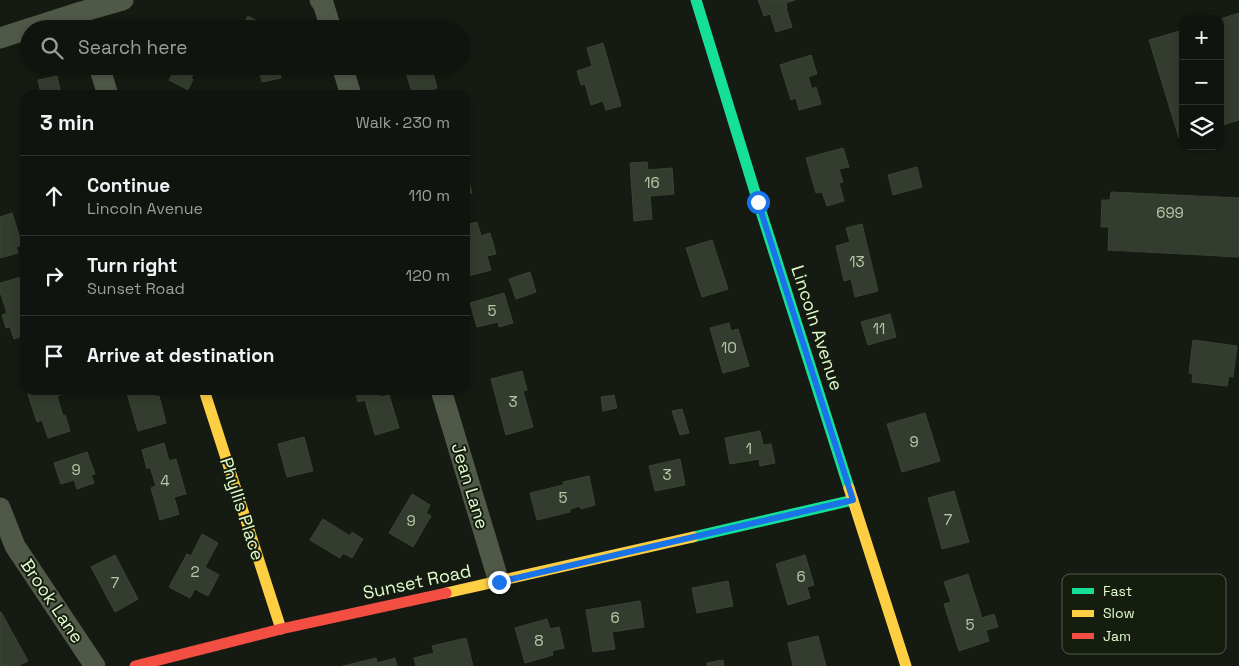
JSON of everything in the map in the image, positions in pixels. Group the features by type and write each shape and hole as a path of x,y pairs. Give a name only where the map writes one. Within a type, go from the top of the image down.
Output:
{"street":[{"path":"84,20 123,0"},
{"path":"320,0 323,3 328,20"},
{"name":"Lincoln Avenue","path":"696,0 758,202 906,666"},
{"path":"0,38 20,34"},
{"path":"102,75 106,90"},
{"path":"345,75 349,90"},
{"name":"Phyllis Place","path":"206,395 281,629"},
{"name":"Jean Lane","path":"443,395 499,582"},
{"name":"Sunset Road","path":"135,666 281,629 499,582 853,500"},
{"name":"Brook Lane","path":"0,508 15,546 95,666"}],"building":[{"path":"758,0 795,0 786,3 792,27 776,32 770,14 764,16"},
{"path":"1239,13 1239,120 1224,125 1224,60 1224,18"},
{"path":"248,16 255,20 246,20"},
{"path":"1179,31 1179,138 1149,40"},
{"path":"603,43 621,106 606,110 603,101 591,105 585,84 581,85 577,71 592,66 587,48"},
{"path":"811,55 817,74 808,77 812,89 816,87 821,104 799,110 796,98 791,100 780,65"},
{"path":"172,75 193,75 188,90 169,80"},
{"path":"260,75 280,75 281,78 262,82"},
{"path":"407,75 433,75 437,88 411,90"},
{"path":"57,76 60,90 40,90 38,80"},
{"path":"843,148 849,167 839,169 843,182 839,183 844,201 827,206 822,192 816,193 806,158"},
{"path":"647,162 648,170 672,168 674,194 650,196 652,219 634,221 630,163"},
{"path":"917,167 922,187 893,195 888,175"},
{"path":"1111,192 1239,198 1239,257 1108,250 1109,227 1101,227 1102,200 1110,200"},
{"path":"12,213 20,239 20,246 16,247 18,253 0,258 0,217"},
{"path":"477,222 481,236 490,233 496,254 487,256 491,270 470,275 470,224"},
{"path":"862,224 878,291 855,297 851,279 844,281 836,246 850,242 846,228"},
{"path":"712,240 728,289 702,297 686,248"},
{"path":"530,272 536,292 516,299 509,279"},
{"path":"20,277 20,337 14,339 10,327 6,328 2,315 7,313 0,292 0,283"},
{"path":"504,293 513,323 499,327 498,322 477,327 470,303"},
{"path":"890,314 896,337 868,345 861,322"},
{"path":"729,323 731,331 738,329 749,366 723,373 710,328"},
{"path":"1193,340 1237,346 1233,377 1229,376 1227,386 1192,382 1193,374 1189,373"},
{"path":"522,371 527,390 523,391 533,427 506,435 491,379"},
{"path":"28,395 60,395 57,396 70,431 48,438 42,420 37,422"},
{"path":"127,395 159,396 166,423 138,431"},
{"path":"356,395 380,395 381,397 389,395 399,428 375,435 365,400 358,402"},
{"path":"614,395 617,408 603,411 601,397"},
{"path":"682,409 689,433 680,435 672,411"},
{"path":"925,413 940,461 902,472 887,424"},
{"path":"760,431 763,445 771,444 775,463 760,466 759,459 730,464 725,438"},
{"path":"304,437 313,471 287,477 278,444"},
{"path":"164,443 169,461 176,459 186,494 174,497 179,514 160,520 151,488 156,486 150,467 147,469 142,450"},
{"path":"87,452 95,474 91,475 94,483 77,489 74,480 61,484 54,463"},
{"path":"680,459 685,485 655,491 649,466"},
{"path":"589,476 595,505 581,509 580,506 570,509 570,512 537,520 530,493"},
{"path":"954,491 969,542 942,549 928,498"},
{"path":"412,494 430,505 426,513 431,516 413,547 389,533"},
{"path":"323,519 350,536 352,532 363,539 352,558 343,553 340,558 310,540"},
{"path":"202,534 218,543 205,567 219,575 208,596 195,589 190,598 169,587 187,554 191,556"},
{"path":"115,555 138,599 115,612 91,567"},
{"path":"805,555 814,585 807,587 810,598 788,605 776,564"},
{"path":"968,574 982,618 994,614 998,627 986,630 989,641 959,651 944,604 951,602 944,582"},
{"path":"728,581 733,606 697,613 692,588"},
{"path":"640,601 644,627 612,632 615,649 593,652 586,610"},
{"path":"0,612 28,661 18,666 0,666"},
{"path":"547,619 550,629 559,627 564,648 552,651 553,655 525,663 515,628"},
{"path":"818,636 826,666 793,666 788,643"},
{"path":"466,638 473,666 416,666 414,658 434,653 432,646"},
{"path":"376,658 377,663 395,658 397,666 343,666"},
{"path":"723,660 724,666 707,666 707,663"}],"traffic: fast":[{"path":"696,0 849,488"},
{"path":"693,537 853,500"}],"traffic: slow":[{"path":"206,395 281,629"},
{"path":"849,488 906,666"},
{"path":"446,593 693,537"}],"traffic: jam":[{"path":"135,666 281,629 446,593"}],"route":[{"path":"499,582 853,500 758,202"}]}
